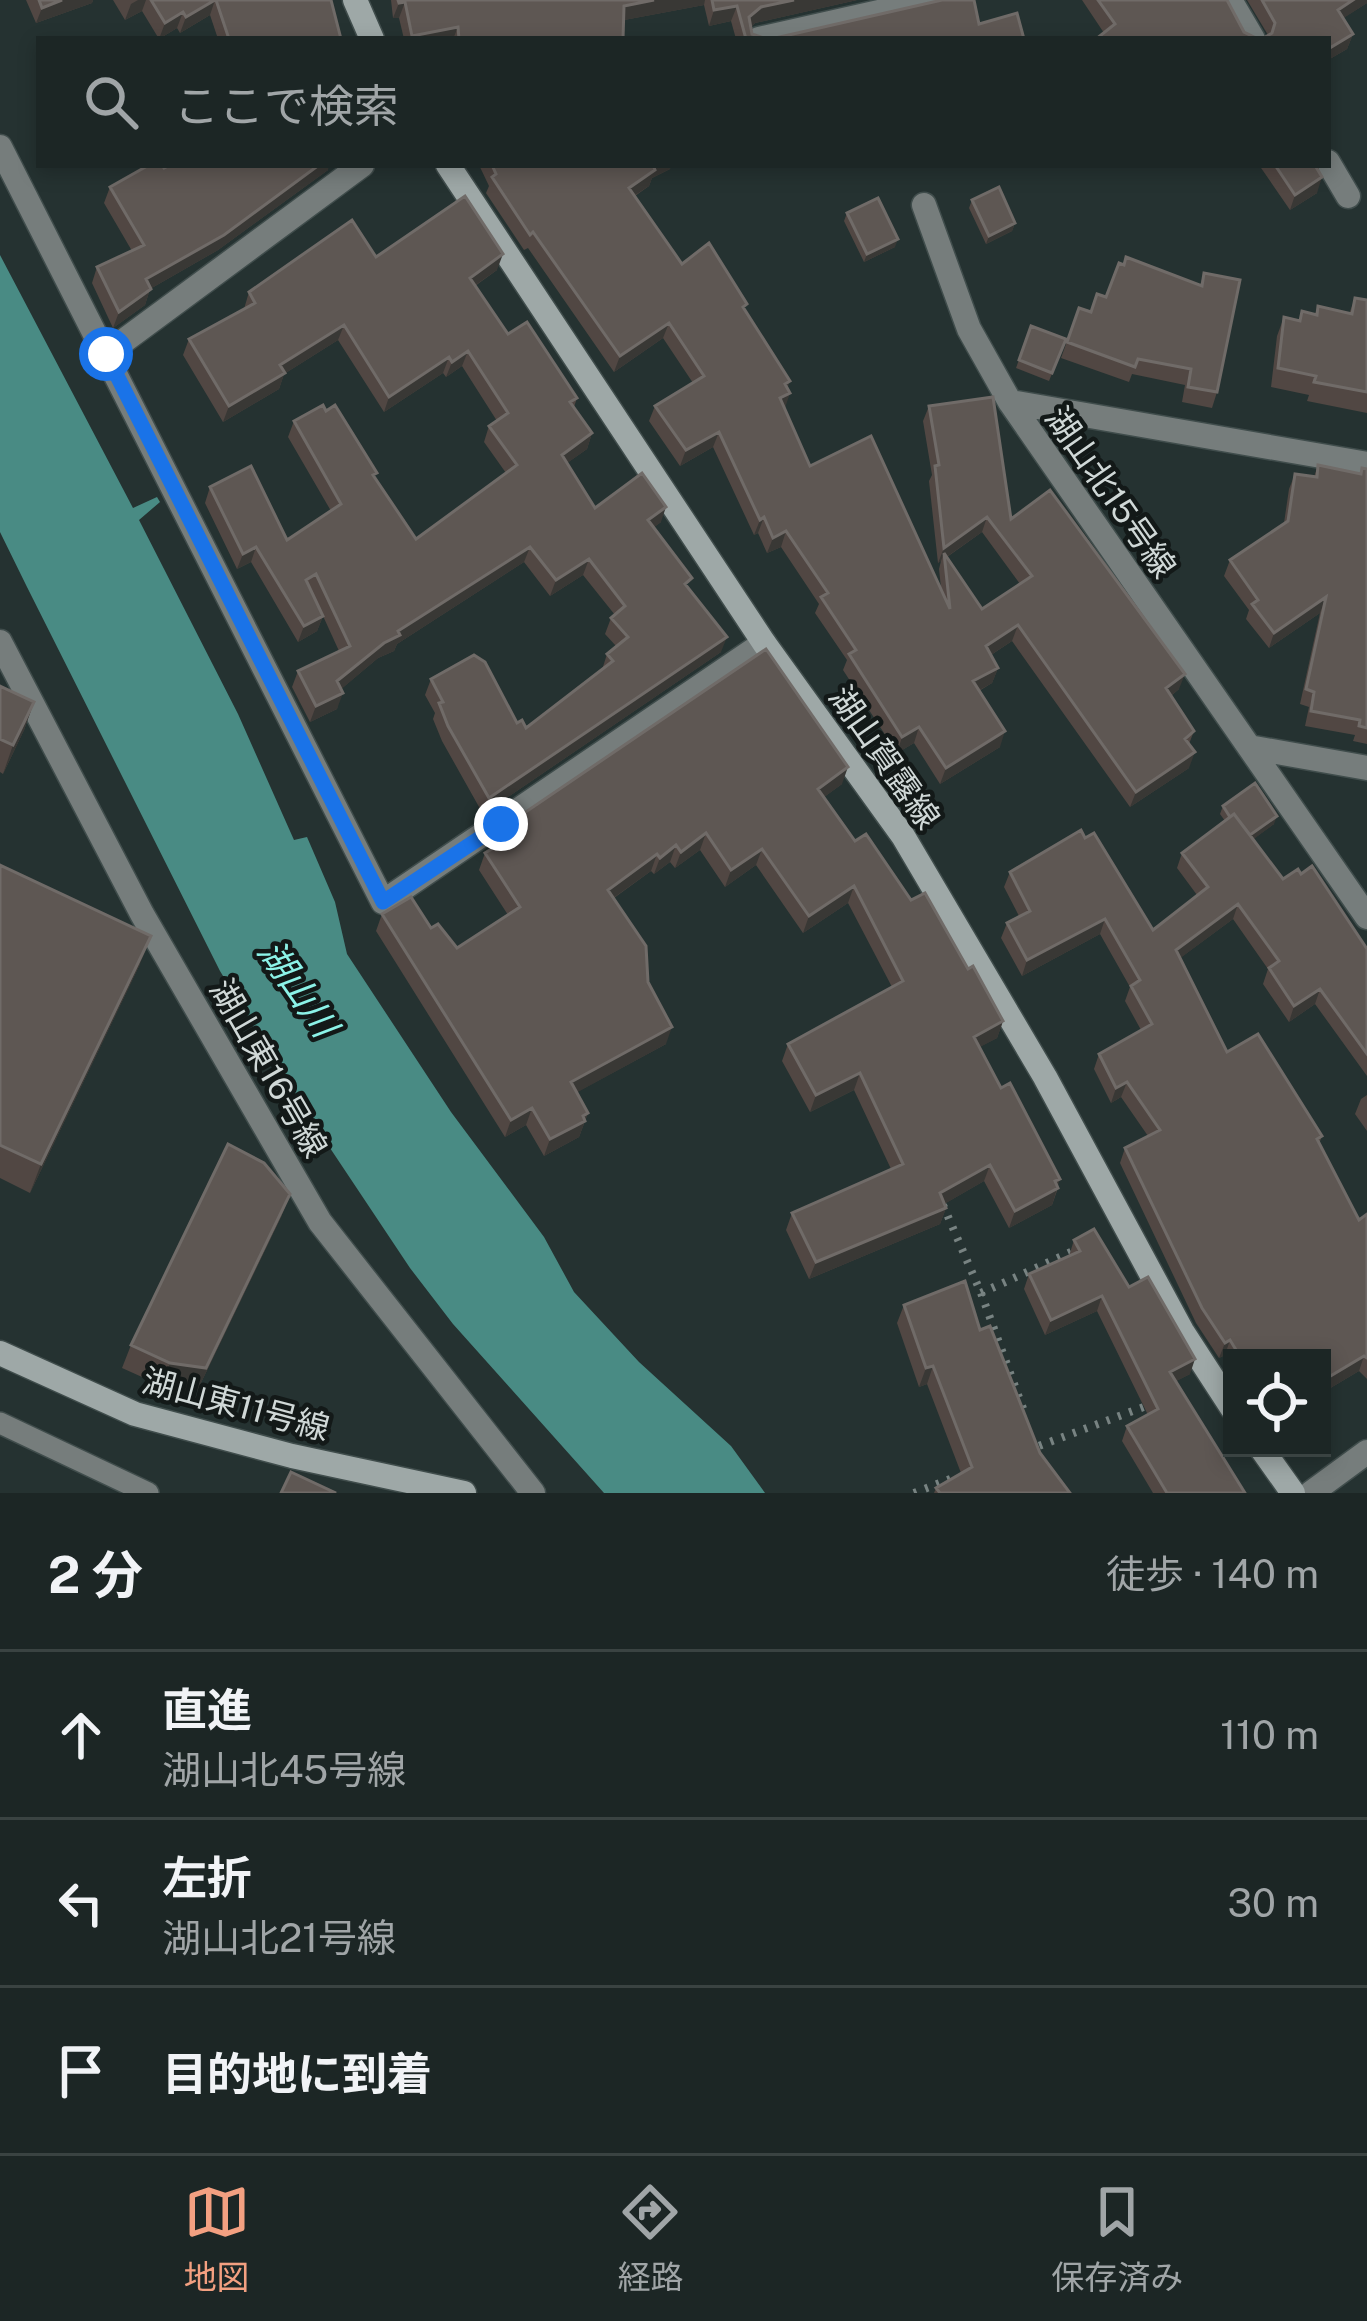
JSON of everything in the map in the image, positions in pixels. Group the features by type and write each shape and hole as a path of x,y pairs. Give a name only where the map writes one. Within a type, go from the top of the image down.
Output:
{"street":[{"path":"355,0 371,36"},
{"path":"772,36 932,0"},
{"path":"1230,0 1251,36"},
{"path":"0,147 383,902 764,643"},
{"path":"1331,167 1348,196"},
{"path":"106,354 358,168"},
{"name":"湖山賀露線","path":"450,168 764,643 903,836 1045,1077 1223,1396"},
{"path":"924,205 969,329 1010,402"},
{"name":"湖山北15号線","path":"1010,402 1367,464"},
{"name":"湖山北15号線","path":"1010,402 1367,916"},
{"name":"湖山東16号線","path":"0,642 142,914 320,1222 533,1493"},
{"path":"1249,747 1367,769"},
{"name":"湖山東11号線","path":"0,1353 135,1414 292,1456 464,1493"},
{"path":"1311,1493 1367,1452"},
{"path":"1267,1457 1293,1493"}],"lane":[{"path":"0,1423 148,1493"}],"path":[{"path":"939,1196 981,1294 1036,1447"},
{"path":"981,1294 1126,1227"},
{"path":"1016,1455 1212,1381"},
{"path":"914,1493 975,1470"}],"water":[{"name":"湖山川","path":"0,255 133,508 157,497 160,502 139,520 238,714 294,840 307,837 335,902 347,954 451,1112 544,1237 574,1292 639,1362 731,1446 765,1493 604,1493 453,1324 296,1097 220,971 0,532"}],"building":[{"path":"39,0 62,0 42,8"},
{"path":"151,0 215,0 165,23"},
{"path":"216,0 331,0 340,36 228,36"},
{"path":"398,0 654,0 624,6 623,36 459,36 458,27 412,36 405,2"},
{"path":"712,0 794,0 761,7 749,17 752,34 758,36 745,36 737,6 714,10"},
{"path":"942,0 974,0 979,24 1017,13 1023,36 784,36"},
{"path":"1098,0 1227,0 1244,32 1252,36 1100,36 1115,24"},
{"path":"1262,0 1353,0 1338,10 1353,34 1331,47 1331,36 1267,36 1275,23"},
{"path":"144,168 315,168 224,235 146,279 151,289 119,312 97,267 144,245 110,187"},
{"path":"493,168 654,168 629,188 682,264 709,243 790,381 785,384 790,393 780,398 810,466 871,436 950,609 944,553 982,609 1032,576 987,517 944,548 935,466 939,465 929,406 993,397 1011,519 1050,490 1185,674 1166,688 1194,731 1185,739 1195,752 1136,792 1018,625 986,646 998,668 973,681 1005,731 946,768 919,727 902,737 849,654 856,650 821,597 828,593 786,531 773,538 764,517 760,520 719,432 686,450 655,406 704,376 669,323 620,356 533,232 530,235 492,177"},
{"path":"1277,168 1317,168 1322,177 1295,195"},
{"path":"999,187 1015,223 989,236 972,200"},
{"path":"465,196 503,254 470,278 508,334 527,322 577,398 570,402 592,433 562,455 595,508 642,473 666,507 648,520 692,578 685,584 727,637 489,798 448,726 431,679 474,655 485,662 517,723 522,720 526,728 613,661 607,654 628,637 611,618 625,606 589,559 556,580 530,547 398,631 400,635 337,681 343,693 316,706 298,671 350,646 316,574 306,580 323,616 304,626 256,547 243,554 210,487 251,466 287,540 341,504 294,421 323,405 326,411 335,405 377,473 373,475 416,539 517,465 489,426 508,413 468,351 452,362 449,357 389,397 344,325 280,365 285,373 229,406 189,339 255,303 249,292 352,220 376,257"},
{"path":"878,198 898,239 867,254 847,213"},
{"path":"1126,257 1202,286 1204,273 1240,280 1217,392 1188,387 1191,369 1138,359 1135,367 1067,342 1079,308 1091,312 1097,294 1106,297"},
{"path":"1355,298 1367,300 1367,392 1314,382 1316,376 1278,368 1284,317 1300,321 1302,311 1317,315 1318,306 1352,314"},
{"path":"1031,326 1066,339 1052,373 1019,360"},
{"path":"1318,465 1361,474 1362,468 1367,469 1367,728 1359,726 1360,720 1311,711 1314,692 1306,689 1326,597 1274,633 1252,604 1258,600 1230,560 1288,521 1295,474 1317,477"},
{"path":"766,649 848,767 818,789 855,841 866,834 911,900 925,893 968,969 973,966 1003,1021 974,1037 1001,1088 1010,1083 1060,1179 1055,1181 1058,1188 1015,1211 990,1165 940,1193 946,1208 816,1262 792,1213 903,1164 860,1073 816,1095 788,1044 903,981 854,886 809,916 762,849 731,870 706,833 681,852 676,845 660,858 657,854 608,890 646,946 648,982 672,1027 571,1082 588,1113 583,1116 585,1121 550,1139 532,1108 511,1120 382,914 411,897 431,928 438,924 457,948 520,907 485,853 511,837 505,826"},
{"path":"0,686 34,702 13,745 0,739"},
{"path":"1255,783 1277,816 1250,835 1223,806"},
{"path":"1234,814 1283,879 1312,866 1367,949 1367,1054 1320,989 1294,1006 1269,968 1279,961 1238,904 1176,950 1227,1052 1258,1034 1322,1136 1317,1139 1359,1220 1367,1214 1367,1358 1331,1376 1331,1349 1236,1349 1230,1340 1225,1343 1202,1308 1125,1148 1160,1130 1127,1082 1116,1088 1099,1054 1152,1024 1131,986 1140,980 1105,919 1027,960 1007,923 1030,911 1010,872 1081,830 1085,838 1094,833 1153,930 1208,887 1182,853"},
{"path":"0,865 151,936 41,1164 0,1145"},
{"path":"228,1144 264,1163 290,1194 206,1368 170,1363 131,1345"},
{"path":"1094,1229 1129,1287 1148,1277 1195,1359 1170,1372 1245,1493 1167,1493 1127,1426 1158,1409 1102,1296 1051,1320 1029,1274 1080,1251 1074,1240"},
{"path":"965,1281 980,1330 990,1326 1040,1453 1070,1493 940,1493 936,1488 972,1467 933,1366 926,1368 904,1305"},
{"path":"291,1472 336,1493 281,1493"}],"route":[{"path":"106,354 383,902 501,824"}]}
